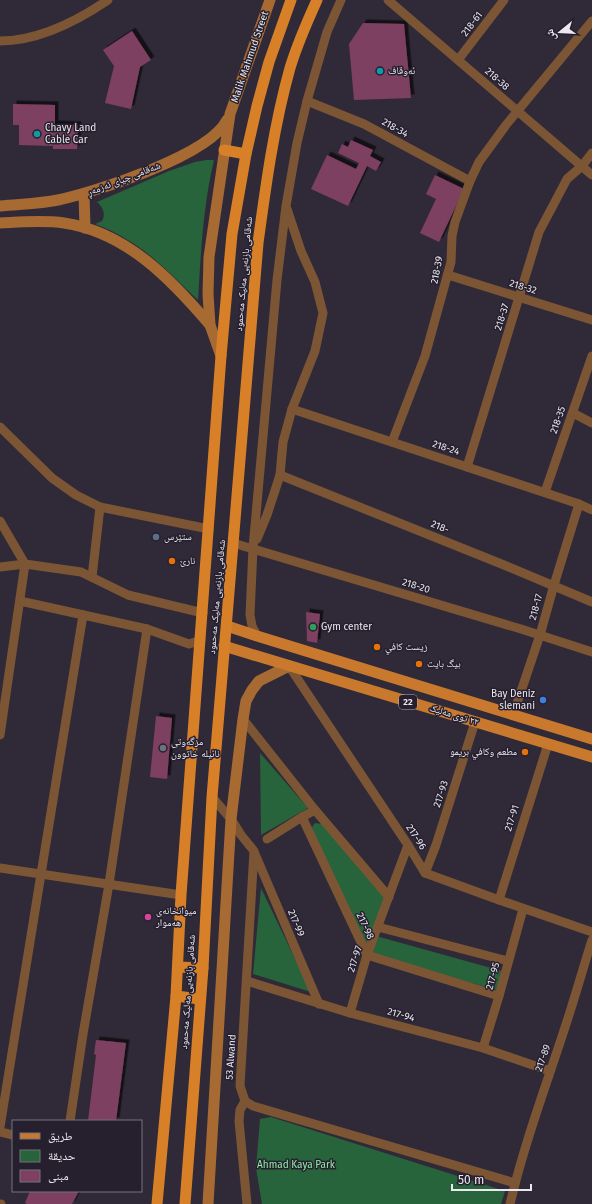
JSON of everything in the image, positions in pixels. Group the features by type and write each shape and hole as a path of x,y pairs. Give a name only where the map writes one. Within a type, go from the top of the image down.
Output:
{"highway":[{"name":"شەقامی بازنەیی مەلیک مەحمود","path":"157,1204 176,996 181,895 221,356 232,234 246,154 257,106 269,62 291,0"},
{"name":"شەقامی بازنەیی مەلیک مەحمود","path":"185,1204 203,968 212,797 258,242 267,175 279,113 291,67 317,0"},
{"path":"224,150 246,154"},
{"path":"178,968 203,968"},
{"path":"176,996 200,999"}],"main road":[{"name":"Malik Mahmud Street","path":"230,114 270,0"},
{"path":"221,356 210,325 208,294 209,257 230,114"},
{"name":"شەقامی چیای ئەزمەڕ","path":"0,206 42,203 84,194 159,166 209,140 220,130 230,114"},
{"path":"84,194 85,228"},
{"path":"0,223 53,222 85,228 115,240 143,258 181,292 210,325"},
{"name":"٢٢ توی مەلیک","path":"227,626 592,739"},
{"name":"٢٢ توی مەلیک","path":"224,646 592,757"},
{"path":"208,1204 231,819 243,719 246,701 259,681 289,666"}],"street":[{"path":"0,42 27,38 46,32 70,22 108,0"},
{"path":"256,636 250,615 253,548 277,280 286,206 306,101 327,32 341,0"},
{"name":"218-38","path":"388,0 592,175"},
{"name":"218-61","path":"458,60 504,0"},
{"name":"218-39","path":"392,442 425,356 451,262 452,236 455,222 470,181 479,162 517,111 592,21"},
{"name":"218-34","path":"306,101 364,124 470,181"},
{"path":"582,166 592,153"},
{"name":"218-37","path":"467,467 539,232 567,179 582,166"},
{"path":"253,548 267,514 280,475 283,442 292,409 315,350 323,313 315,282 301,251 286,206"},
{"name":"218-32","path":"448,275 592,320"},
{"name":"218-35","path":"545,492 592,356"},
{"name":"218-24","path":"292,409 545,492 592,510"},
{"path":"572,413 592,423"},
{"path":"0,427 52,478 76,496 100,507 209,530"},
{"name":"218-","path":"280,475 554,585 592,602"},
{"name":"218-17","path":"513,715 540,635 579,504"},
{"path":"92,576 100,507"},
{"path":"0,521 25,564 0,735"},
{"name":"218-20","path":"233,543 592,652"},
{"path":"0,567 25,564 82,572 128,595 203,613"},
{"path":"20,601 147,629 189,644 201,640"},
{"path":"0,1127 82,615"},
{"path":"70,1120 83,1034 109,884 147,629"},
{"name":"217-96","path":"289,666 425,873"},
{"path":"243,719 315,810 389,897"},
{"name":"217-93","path":"425,873 436,845 476,722"},
{"name":"217-91","path":"499,900 548,744"},
{"path":"212,797 231,819 240,835 254,851"},
{"path":"267,839 315,810"},
{"name":"217-98","path":"302,818 367,955 499,996"},
{"name":"217-97","path":"350,1013 367,955 408,845"},
{"name":"53 Alwand","path":"245,1101 240,1086 254,851"},
{"name":"217-99","path":"254,851 319,1004"},
{"path":"0,868 181,895"},
{"path":"425,873 523,909 592,932"},
{"name":"217-95","path":"483,1048 523,909"},
{"path":"378,927 508,961"},
{"name":"217-89","path":"515,1183 550,1071 590,954 592,940"},
{"name":"217-94","path":"247,981 350,1013 483,1048 550,1071"},
{"path":"247,1204 239,1121 240,1110 245,1101 253,1106 515,1183 510,1204"},
{"path":"0,1132 12,1135"}],"green space":[{"path":"214,160 207,195 201,247 198,300 164,267 136,245 95,224 102,221 104,216 101,206 97,202 169,171 195,162"},
{"path":"260,753 308,808 261,835 261,834"},
{"path":"315,823 322,824 386,897 367,947 314,835 312,827"},
{"path":"261,888 311,992 253,974"},
{"path":"376,936 502,971 497,990 371,955"},
{"name":"Ahmad Kaya Park","path":"271,1117 505,1191 501,1204 262,1204 256,1168 260,1119"}],"building":[{"name":"ئەوقاف","path":"363,23 404,24 411,98 354,100 349,44"},
{"path":"132,31 151,60 140,67 131,109 105,103 114,66 103,50"},
{"path":"13,104 55,105 55,124 78,125 77,149 53,149 53,146 19,145 19,125 13,125"},
{"path":"351,140 373,150 370,156 381,162 376,171 367,166 348,206 311,189 327,155 356,169 359,163 338,153 342,144 348,147"},
{"path":"435,175 464,189 439,242 420,233 436,199 426,194"},
{"name":"Gym center","path":"306,612 320,614 317,643 307,641"},
{"path":"156,716 172,718 167,779 150,777"},
{"path":"96,1040 126,1043 116,1120 88,1120 96,1055 94,1054"},
{"path":"30,1192 78,1192 72,1204 25,1203"}],"place":[{"name":"ئەوقاف","path":"380,71"},
{"name":"Chavy Land Cable Car","path":"37,134"},
{"name":"ستێرس","path":"156,537"},
{"name":"نارێ","path":"172,561"},
{"name":"Gym center","path":"313,627"},
{"name":"زيست كافي","path":"377,647"},
{"name":"بیگ بایت","path":"419,664"},
{"name":"Bay Deniz slemani","path":"543,700"},
{"name":"مزگەوتی نائیلە خاتوون","path":"163,748"},
{"name":"مطعم وكافي بريمو","path":"525,752"},
{"name":"میوانخانەی هەموار","path":"148,917"}]}
